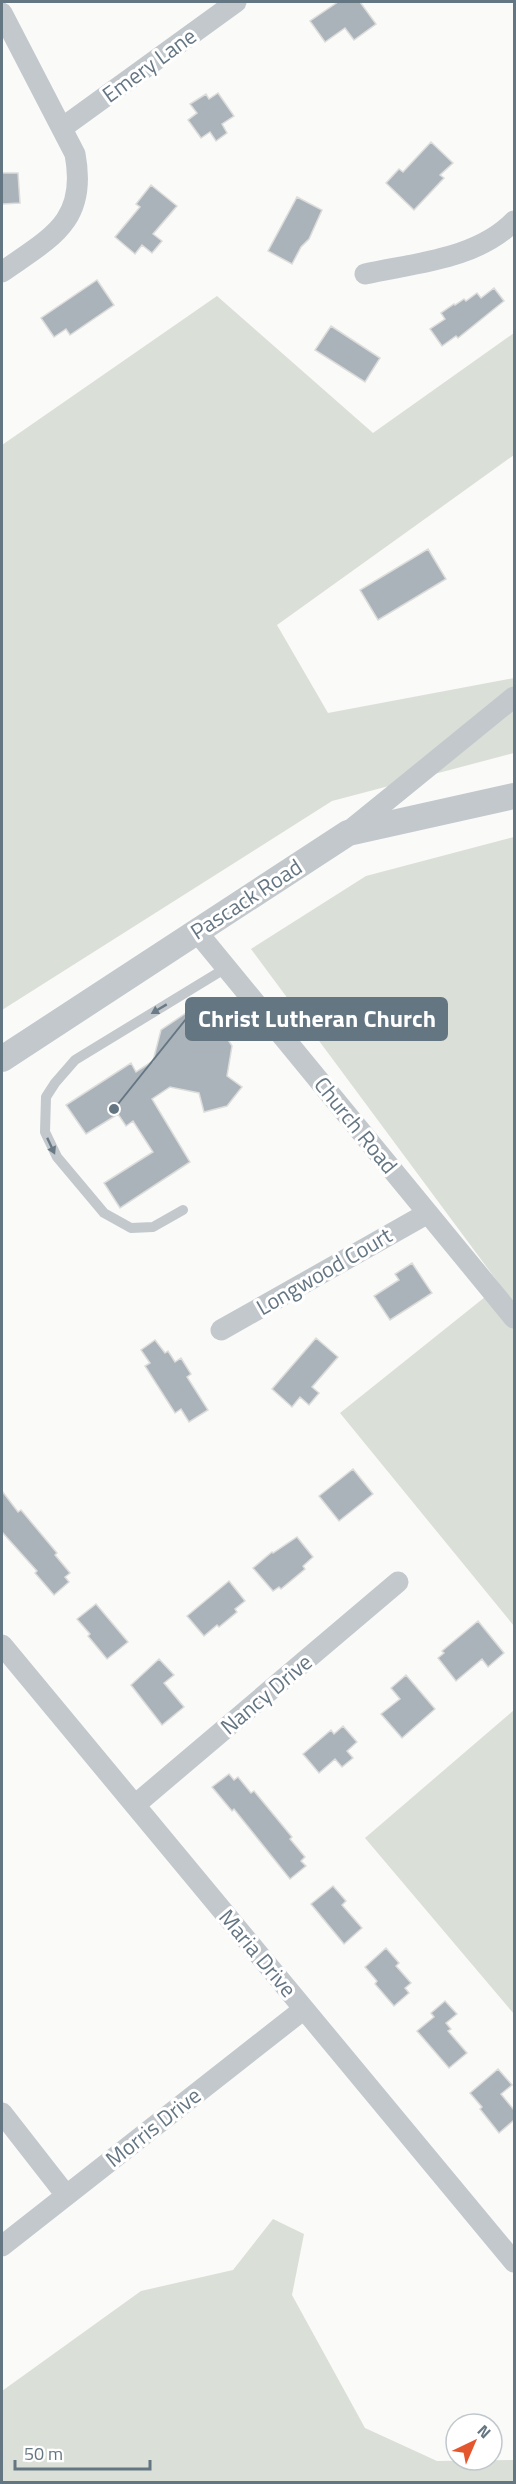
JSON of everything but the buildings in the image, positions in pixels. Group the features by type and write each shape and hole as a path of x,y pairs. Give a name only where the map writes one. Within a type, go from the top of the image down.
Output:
{"street":[{"name":"Emery Lane","path":"62,128 237,2"},
{"path":"2,13 75,154 79,173 78,192 73,208 64,224 54,235 2,272"},
{"path":"365,274 465,251 491,240 514,221"},
{"path":"348,832 514,697"},
{"name":"Pascack Road","path":"2,1059 348,832 514,796"},
{"name":"Church Road","path":"197,932 514,1318"},
{"name":"Longwood Court","path":"221,1330 428,1213"},
{"name":"Nancy Drive","path":"135,1805 398,1582"},
{"name":"Maria Drive","path":"2,1645 514,2262"},
{"name":"Morris Drive","path":"2,2246 304,2009"},
{"path":"2,2113 66,2195"}],"lane":[{"path":"183,1210 153,1227 131,1228 104,1213 57,1157 45,1132 46,1097 75,1060 226,968"}],"shaded area":[{"path":"217,296 373,433 514,333 514,455 277,625 328,713 514,678 514,753 332,801 2,1010 2,445"},
{"path":"514,837 514,1626 340,1413 500,1285 251,949 366,876"},
{"path":"514,1710 514,2014 365,1838"},
{"path":"273,2219 304,2234 292,2295 365,2428 437,2461 444,2461 444,2472 504,2472 504,2460 514,2460 514,2482 2,2482 2,2391 141,2291 233,2270"}],"place":[{"name":"Christ Lutheran Church","path":"114,1109"}]}
